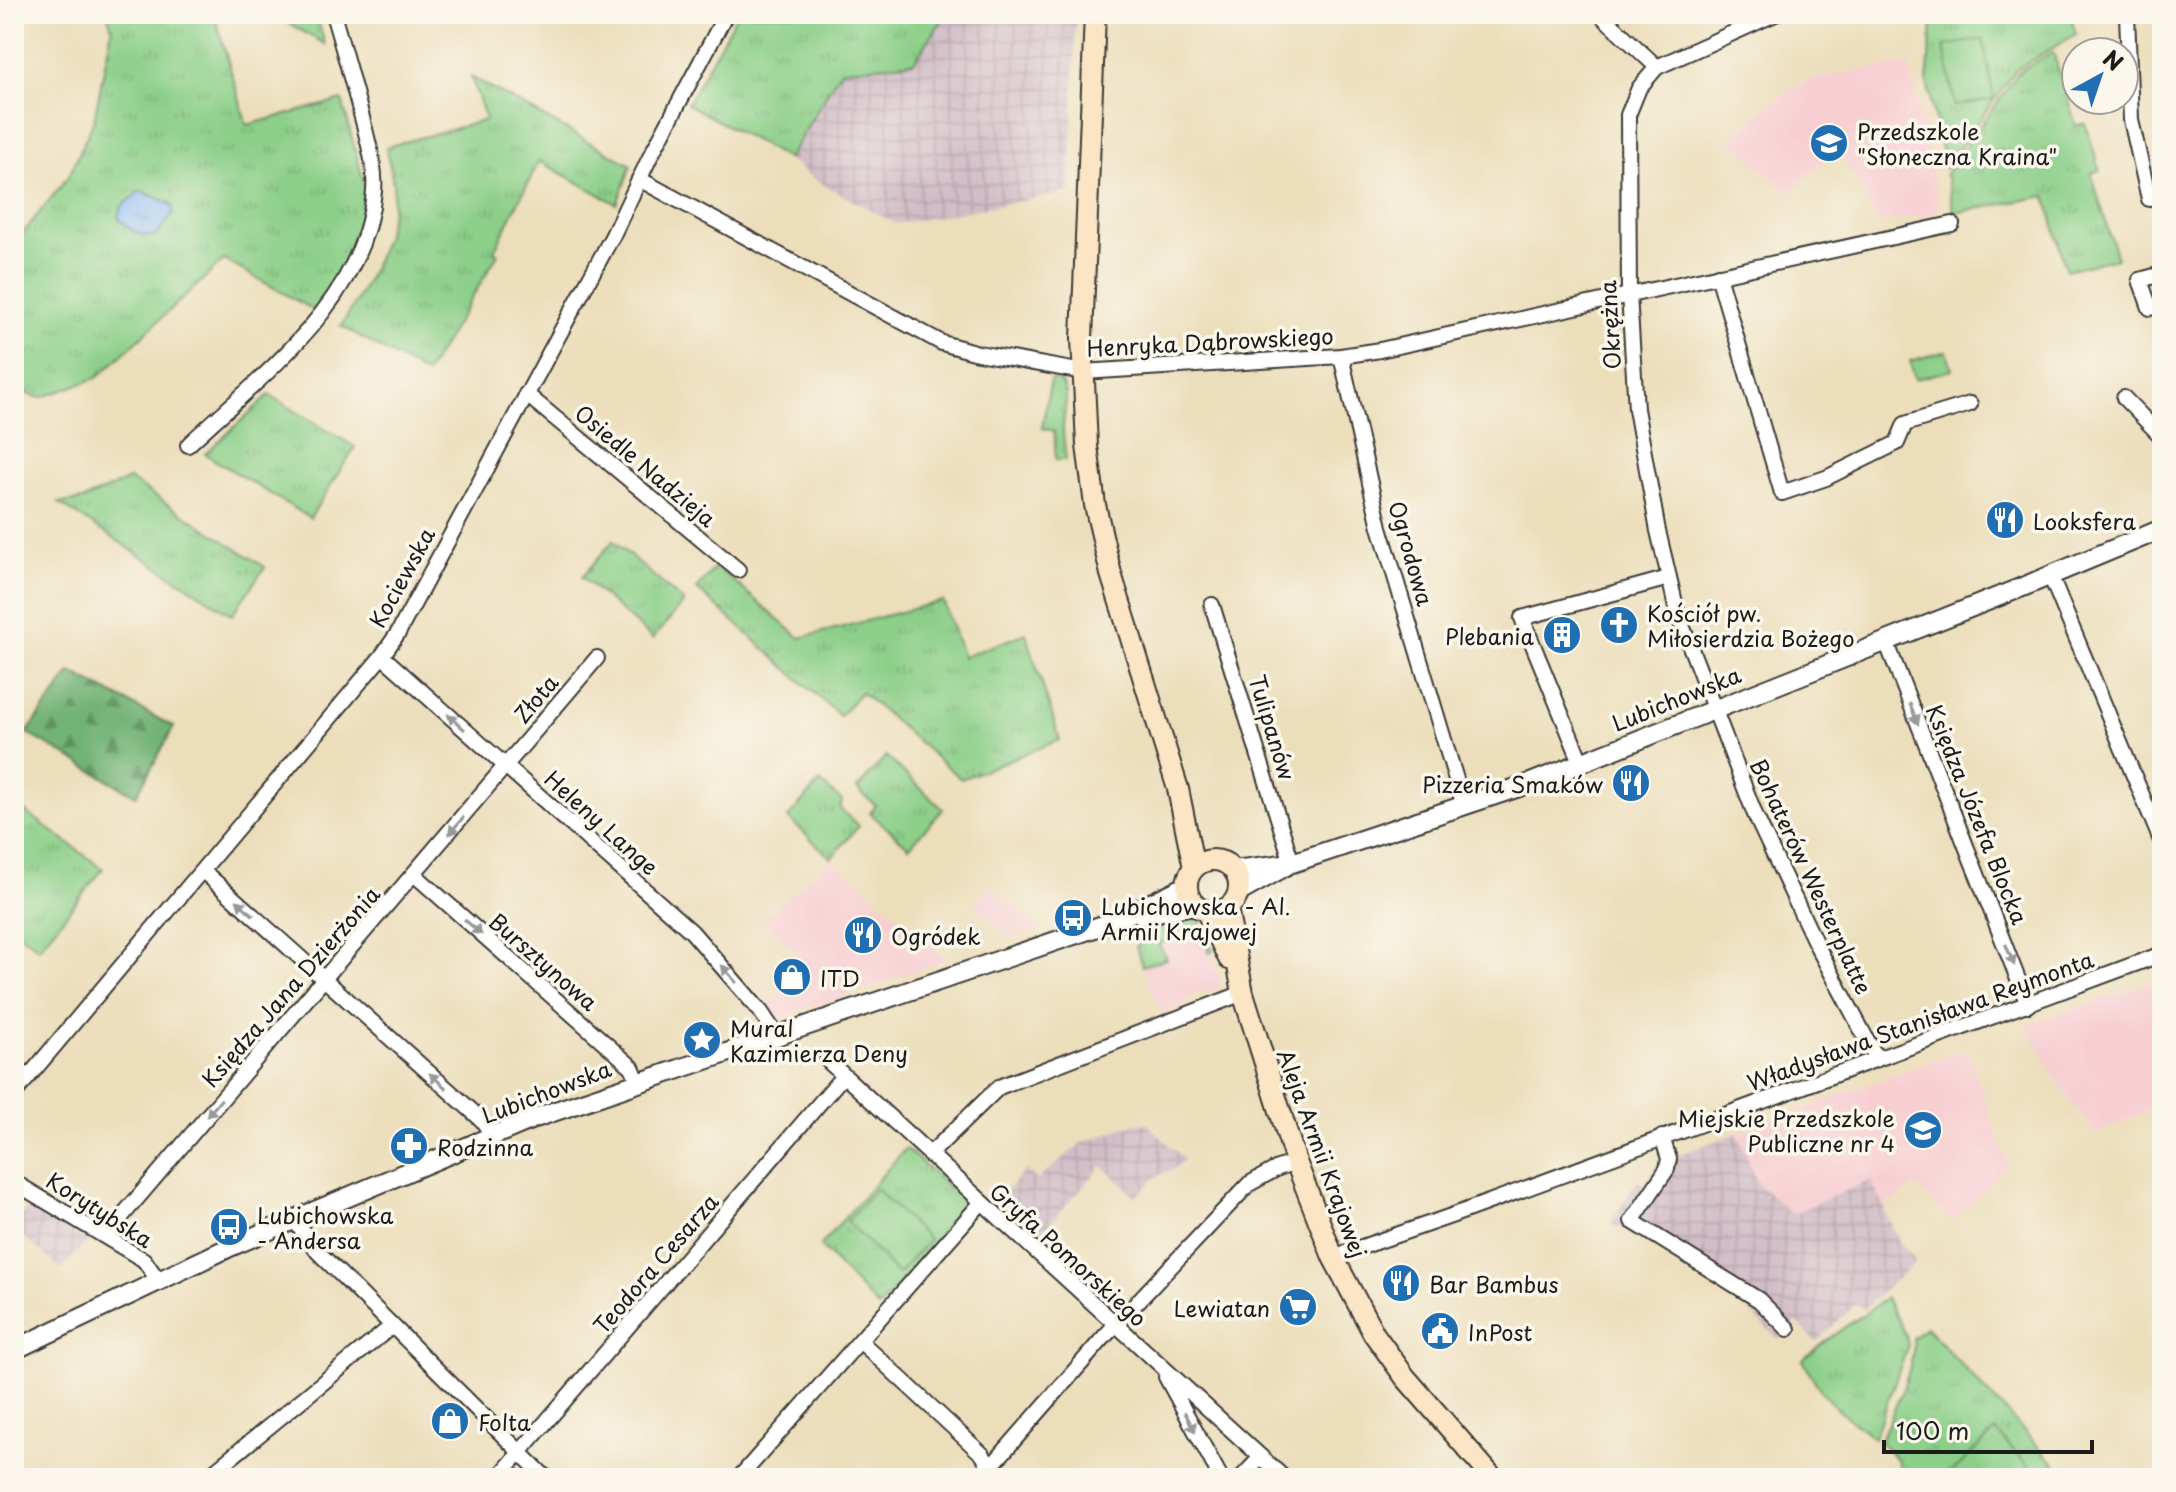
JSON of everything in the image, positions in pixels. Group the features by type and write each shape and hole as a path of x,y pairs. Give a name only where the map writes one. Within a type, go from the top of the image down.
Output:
{"main road":[{"name":"Aleja Armii Krajowej","path":"1095,14 1083,372 1087,446 1095,505 1111,574 1296,1162 1333,1257 1374,1334 1405,1377 1493,1478"},
{"path":"1208,890 1225,863 1233,870"}],"street":[{"path":"188,445 315,324 340,291 365,233 375,191 374,172 333,14"},
{"name":"Kociewska","path":"14,1094 203,871 398,633 613,235 726,14"},
{"path":"1600,14 1657,67 1775,14"},
{"path":"2127,14 2131,120 2149,199"},
{"name":"Okrężna","path":"1657,67 1639,88 1628,115 1629,294 1636,409 1678,615 1713,709"},
{"name":"Henryka Dąbrowskiego","path":"639,179 942,343 978,353 1083,372 1341,356 1380,350 1952,224"},
{"path":"2162,274 2140,280 2150,308 2162,304"},
{"path":"1718,275 1782,493 1826,478 1897,443 1905,424 1970,404"},
{"name":"Ogrodowa","path":"1341,356 1380,527 1464,806"},
{"name":"Osiedle Nadzieja","path":"526,394 738,570"},
{"path":"2124,398 2162,437"},
{"name":"Lubichowska","path":"14,1350 158,1280 297,1218 561,1109 1464,806 2162,529"},
{"path":"2050,575 2162,843"},
{"path":"1581,762 1522,618 1669,578"},
{"name":"Tulipanów","path":"1212,605 1292,863"},
{"name":"Księdza Józefa Blocka","path":"1886,641 2028,1005"},
{"name":"Heleny Lange","path":"382,656 692,932 761,1012 777,1036"},
{"name":"Złota","path":"506,766 597,658"},
{"name":"Bohaterów Westerplatte","path":"1713,709 1763,831 1815,942 1877,1059"},
{"name":"Księdza Jana Dzierżonia","path":"106,1235 506,766"},
{"name":"Lubichowska","path":"1233,870 1292,863"},
{"path":"203,871 482,1120 493,1136"},
{"name":"Bursztynowa","path":"415,875 632,1067 639,1083"},
{"name":"Władysława Stanisława Reymonta","path":"1333,1257 2162,954"},
{"path":"929,1155 999,1087 1242,990"},
{"name":"Gryfa Pomorskiego","path":"827,1060 1284,1478"},
{"name":"Teodora Cesarza","path":"498,1478 843,1076"},
{"path":"1662,1137 1669,1159 1667,1169 1632,1221 1759,1300 1788,1329"},
{"path":"989,1475 1115,1326 1249,1184 1296,1162"},
{"name":"Korytybska","path":"14,1182 144,1260 158,1280"},
{"path":"739,1478 981,1203"},
{"path":"297,1218 300,1228 318,1252 546,1478"},
{"path":"206,1478 392,1326"},
{"path":"860,1341 983,1455 989,1475"},
{"path":"1160,1366 1221,1478"},
{"path":"1241,1478 1261,1457"}],"shaded area":[{"path":"946,14 1076,14 1070,192 896,224 817,181 788,159 841,70 914,62"},
{"name":"Przedszkole \"Słoneczna Kraina\"","path":"1909,63 1940,211 1879,224 1838,148 1788,193 1728,139 1779,98 1812,78"},
{"path":"831,858 947,960 778,1019 763,1002 780,997 772,967 797,955 764,918"},
{"path":"990,885 1040,928 1012,938 974,904"},
{"path":"1185,916 1201,925 1222,987 1188,997 1190,1003 1161,1014 1130,933"},
{"path":"2162,979 2162,1104 2095,1134 2060,1086 2026,1025"},
{"name":"Miejskie Przedszkole Publiczne nr 4","path":"1967,1048 2008,1164 1952,1222 1916,1185 1882,1209 1870,1181 1792,1214 1758,1184 1737,1133"},
{"path":"1136,1123 1146,1123 1184,1159 1174,1169 1157,1176 1136,1197 1102,1166 1042,1231 1001,1195 1026,1170 1037,1180 1080,1144"},
{"path":"1737,1133 1758,1184 1792,1214 1871,1180 1899,1241 1916,1261 1863,1310 1857,1303 1816,1342 1797,1322 1778,1339 1743,1305 1668,1253 1611,1223 1637,1180 1645,1185 1659,1162"},
{"path":"30,1206 88,1241 61,1269 14,1229 14,1223"}],"green space":[{"path":"107,14 214,14 247,125 342,100 365,187 358,237 340,281 317,312 224,260 97,378 40,398 14,390 14,244 69,176 94,120 112,28"},
{"path":"272,14 316,14 325,44"},
{"path":"737,14 946,14 914,62 841,70 788,159 687,104"},
{"path":"1933,14 2070,14 2076,34 2060,36 2060,44 2016,70 1945,168 1927,82"},
{"path":"1983,39 1994,99 1955,106 1944,46"},
{"path":"2053,52 2060,75 2060,116 2073,116 2076,126 2085,124 2100,170 2091,173 2117,258 2066,270 2046,196 1954,213 1946,174 2019,72"},
{"path":"471,77 631,165 617,204 539,161 494,251 498,254 426,374 341,326 369,277 390,221 393,185 386,147 486,120"},
{"path":"1947,351 1952,370 1915,379 1910,361"},
{"path":"1051,378 1063,386 1065,392 1063,428 1066,460 1056,460 1054,431 1042,428"},
{"path":"269,395 355,447 310,518 205,454"},
{"path":"129,479 265,567 232,615 59,503 83,500"},
{"path":"613,541 684,602 653,639 582,577"},
{"path":"716,566 800,638 943,601 963,657 1026,633 1060,740 961,779 861,692 840,716 697,589"},
{"path":"71,672 174,727 136,796 27,733"},
{"path":"886,756 943,809 909,847 870,813 876,806 857,789"},
{"path":"820,782 842,801 840,809 859,826 831,858 788,818"},
{"path":"14,803 103,869 39,948 14,930"},
{"path":"1187,915 1201,923 1213,951 1209,953 1206,943 1202,945 1199,935 1195,935 1191,927 1170,934 1171,940 1159,944 1166,959 1142,966 1136,946 1143,943 1131,933"},
{"path":"906,1148 966,1203 965,1210 878,1308 820,1246"},
{"path":"876,1189 929,1240 898,1274 847,1221"},
{"path":"1886,1298 1908,1346 1874,1438 1825,1396 1803,1360"},
{"path":"1926,1327 2063,1473 2058,1478 1907,1478 1899,1470 1899,1461 1880,1442 1907,1376 1913,1338"},
{"path":"1995,1431 2040,1478 1946,1478"}],"water":[{"path":"141,191 172,204 173,213 157,235 140,234 118,218 122,206"}],"place":[{"name":"Przedszkole \"Słoneczna Kraina\"","path":"1829,143"},
{"name":"Looksfera","path":"2005,520"},
{"name":"Kościół pw. Miłosierdzia Bożego","path":"1619,625"},
{"name":"Plebania","path":"1562,635"},
{"name":"Pizzeria Smaków","path":"1631,783"},
{"name":"Lubichowska - Al. Armii Krajowej","path":"1073,918"},
{"name":"Ogródek","path":"863,935"},
{"name":"ITD","path":"792,977"},
{"name":"Mural Kazimierza Deny","path":"702,1040"},
{"name":"Miejskie Przedszkole Publiczne nr 4","path":"1923,1130"},
{"name":"Rodzinna","path":"409,1146"},
{"name":"Lubichowska - Andersa","path":"229,1227"},
{"name":"Bar Bambus","path":"1401,1283"},
{"name":"Lewiatan","path":"1298,1307"},
{"name":"InPost","path":"1440,1331"},
{"name":"Folta","path":"450,1421"}]}
